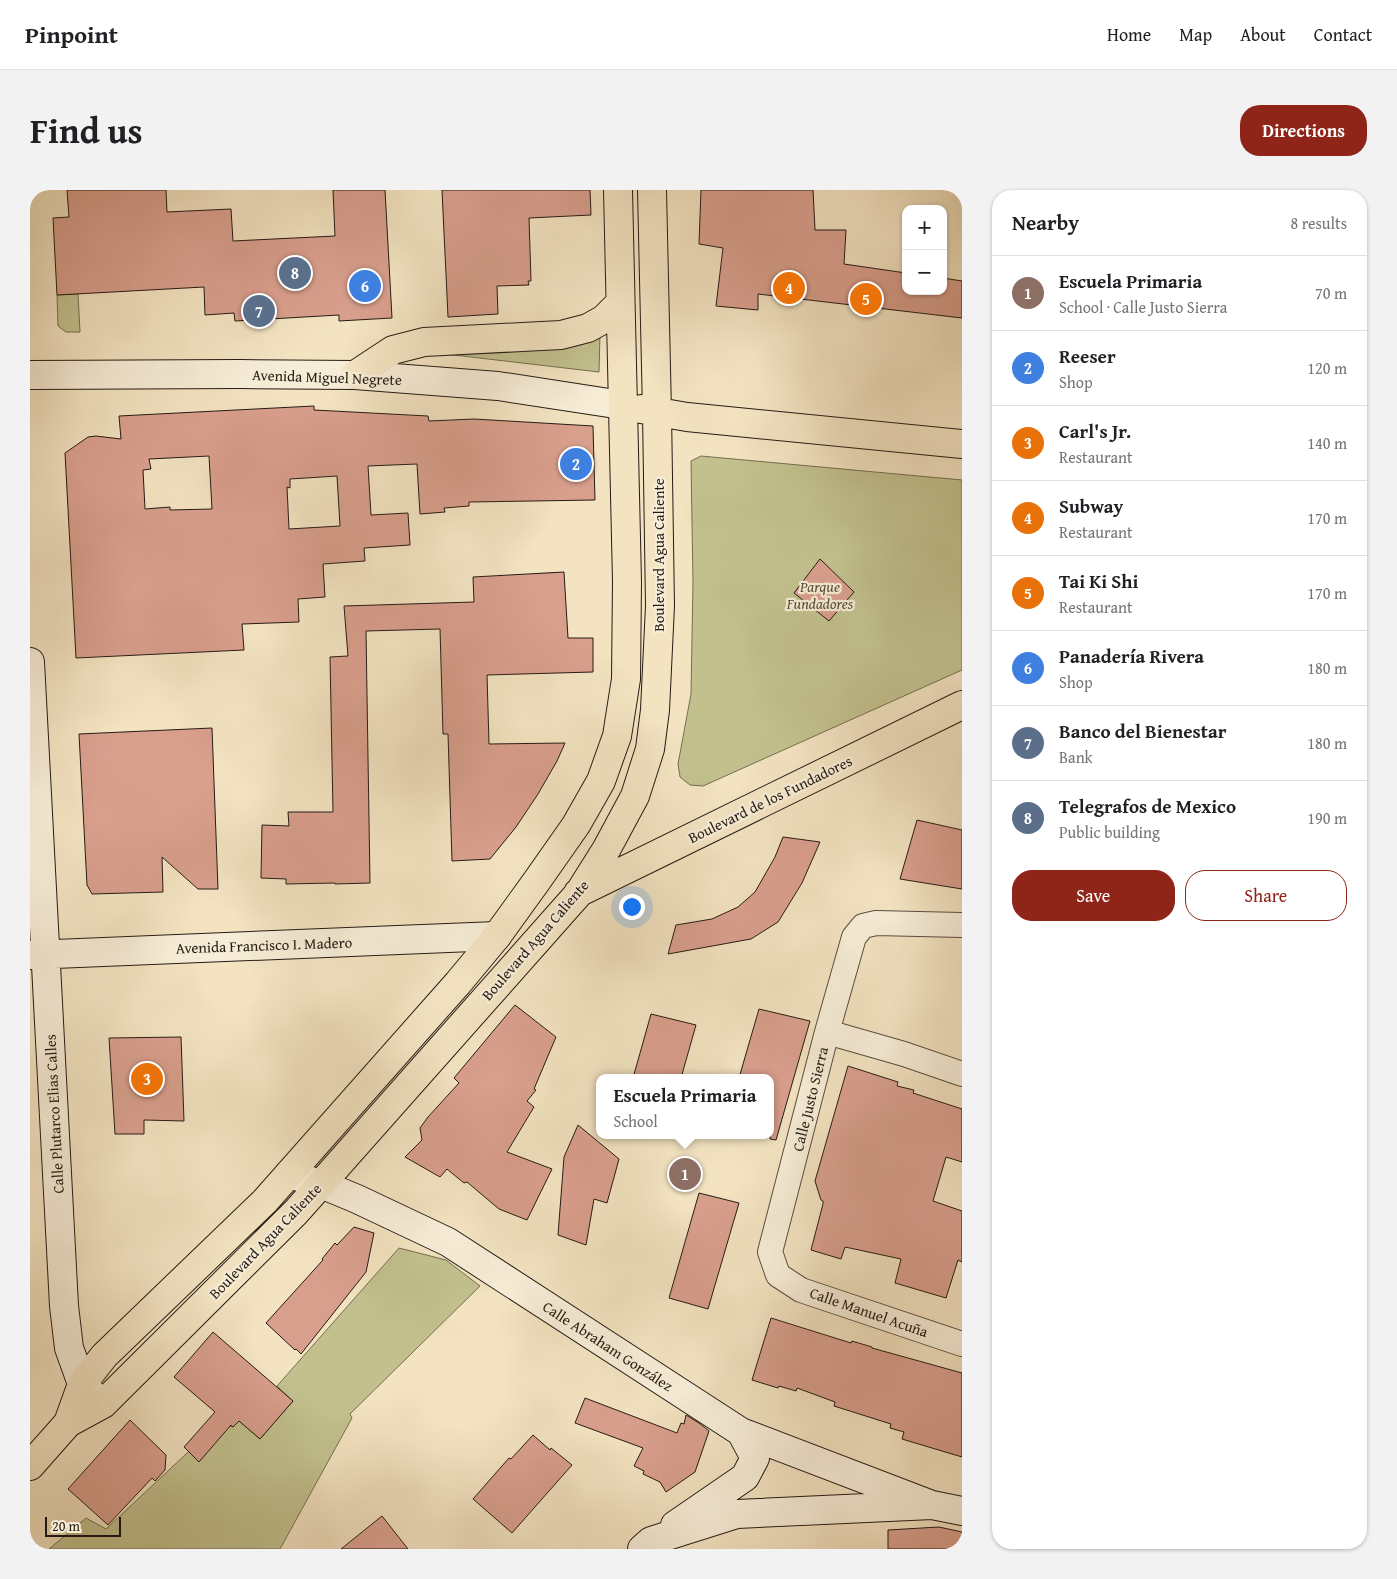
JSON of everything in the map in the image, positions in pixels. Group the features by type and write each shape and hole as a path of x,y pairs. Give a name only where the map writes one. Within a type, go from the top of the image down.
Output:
{"main road":[{"name":"Boulevard Agua Caliente","path":"68,1423 82,1384 104,1356 265,1201 458,983 497,936 576,825 601,781 617,736 626,678 627,582 619,304 618,190"},
{"name":"Boulevard Agua Caliente","path":"68,1423 103,1404 321,1184 579,893 606,850 635,796 650,749 655,710 660,606 652,190"},
{"path":"355,375 392,350 424,342 561,335 588,328 604,319 619,304"},
{"path":"622,406 687,417 962,444"},
{"name":"Boulevard de los Fundadores","path":"497,936 579,893 962,705"},
{"path":"30,1466 68,1423"}],"street":[{"name":"Avenida Miguel Negrete","path":"30,375 355,375 498,386 622,406"},
{"name":"Calle Plutarco Elias Calles","path":"30,662 38,955 64,1306 69,1348 82,1384 103,1404"},
{"name":"Calle Justo Sierra","path":"778,1275 770,1252 827,1032 854,937 863,926 876,923 962,925"},
{"name":"Avenida Francisco I. Madero","path":"38,955 497,936"},
{"path":"827,1032 904,1054 962,1074"},
{"name":"Calle Abraham González","path":"289,1174 321,1184 404,1220 448,1242 741,1432 932,1505"},
{"name":"Calle Manuel Acuña","path":"778,1275 801,1290 962,1344"},
{"path":"646,1545 745,1477 755,1458 741,1432"},
{"path":"646,1545 737,1514 932,1505 962,1511"}],"green space":[{"path":"78,294 80,332 66,332 58,326 57,295"},
{"path":"600,334 599,372 428,352"},
{"name":"Parque Fundadores","path":"701,456 962,480 962,670 703,786 690,785 680,777 678,764 691,694 693,582 691,461"},
{"path":"399,1248 446,1260 480,1286 350,1414 352,1418 280,1549 49,1549 86,1518 106,1529 218,1424 233,1427 239,1421 260,1439 293,1401 277,1386"}],"building":[{"path":"67,190 166,190 167,212 231,209 233,241 335,236 333,190 385,190 392,318 339,321 339,315 235,321 234,313 205,315 204,287 57,295 53,218 69,217"},
{"path":"442,190 590,190 591,215 529,218 531,281 528,281 529,285 497,286 498,314 448,317"},
{"path":"701,190 813,190 815,230 846,230 844,264 902,272 902,295 947,295 947,279 962,281 962,318 758,294 758,310 716,306 723,248 699,244"},
{"path":"314,406 314,410 428,416 429,421 474,419 593,426 595,500 469,502 469,506 444,508 445,512 420,514 417,464 368,466 371,515 408,513 410,545 364,548 365,561 323,564 325,597 298,599 299,622 242,624 244,650 76,658 65,453 88,437 121,439 119,416","holes":["209,456 212,509 170,510 170,507 145,509 143,470 151,469 149,459","337,476 340,526 289,529 287,487 290,488 290,479"]},
{"path":"820,559 854,592 829,621 794,593"},
{"path":"564,572 568,638 593,638 593,672 487,675 489,744 565,743 538,794 516,827 490,859 452,861 448,734 443,734 440,629 366,631 370,883 286,884 286,879 261,878 262,825 289,826 288,812 333,812 330,657 348,656 344,606 474,602 473,577"},
{"path":"212,728 218,889 198,889 162,857 163,892 92,894 87,885 79,734"},
{"path":"917,820 962,830 962,889 900,879"},
{"path":"783,837 820,842 802,883 778,922 751,939 668,954 676,925 712,919 738,907 755,892 775,857"},
{"path":"515,1005 556,1037 534,1089 536,1090 527,1101 534,1107 507,1152 552,1169 527,1220 499,1209 467,1182 464,1183 447,1169 440,1177 405,1157 422,1140 420,1128 428,1117 459,1083 454,1078"},
{"path":"759,1009 810,1021 776,1140 770,1139 774,1139 774,1074 740,1074"},
{"path":"651,1014 696,1025 682,1074 634,1074"},
{"path":"181,1037 184,1121 144,1120 144,1134 115,1134 109,1038"},
{"path":"848,1066 898,1082 897,1086 914,1090 913,1093 962,1109 962,1162 946,1157 933,1201 962,1211 962,1262 958,1260 946,1298 895,1283 901,1259 845,1247 841,1259 811,1250 823,1204 815,1181"},
{"path":"578,1125 619,1159 607,1203 594,1199 586,1245 558,1235 564,1157"},
{"path":"699,1193 739,1203 708,1309 669,1298"},
{"path":"354,1227 374,1233 366,1272 301,1354 266,1323 323,1260 335,1243 337,1245"},
{"path":"771,1318 851,1343 852,1341 962,1373 962,1457 902,1439 904,1432 890,1428 891,1424 834,1406 835,1402 797,1388 796,1391 779,1386 778,1388 752,1380"},
{"path":"213,1332 293,1401 260,1439 239,1421 233,1427 231,1425 199,1462 184,1447 215,1412 174,1377"},
{"path":"585,1398 677,1433 681,1423 684,1424 686,1415 699,1423 709,1431 695,1472 666,1492 660,1482 643,1474 644,1471 634,1466 643,1448 575,1423"},
{"path":"130,1420 166,1455 165,1470 155,1481 152,1478 108,1525 68,1489"},
{"path":"533,1435 550,1450 551,1448 572,1465 512,1533 473,1499 509,1458 511,1459"},
{"path":"382,1516 408,1549 341,1549"},
{"path":"939,1527 962,1532 962,1549 888,1549 888,1530"}],"place":[{"name":"Telegrafos de Mexico","path":"295,273"},
{"name":"Panadería Rivera","path":"365,286"},
{"name":"Subway","path":"789,288"},
{"name":"Tai Ki Shi","path":"866,299"},
{"name":"Banco del Bienestar","path":"259,311"},
{"name":"Reeser","path":"576,464"},
{"name":"Carl's Jr.","path":"147,1079"},
{"name":"Escuela Primaria","path":"685,1174"}]}
